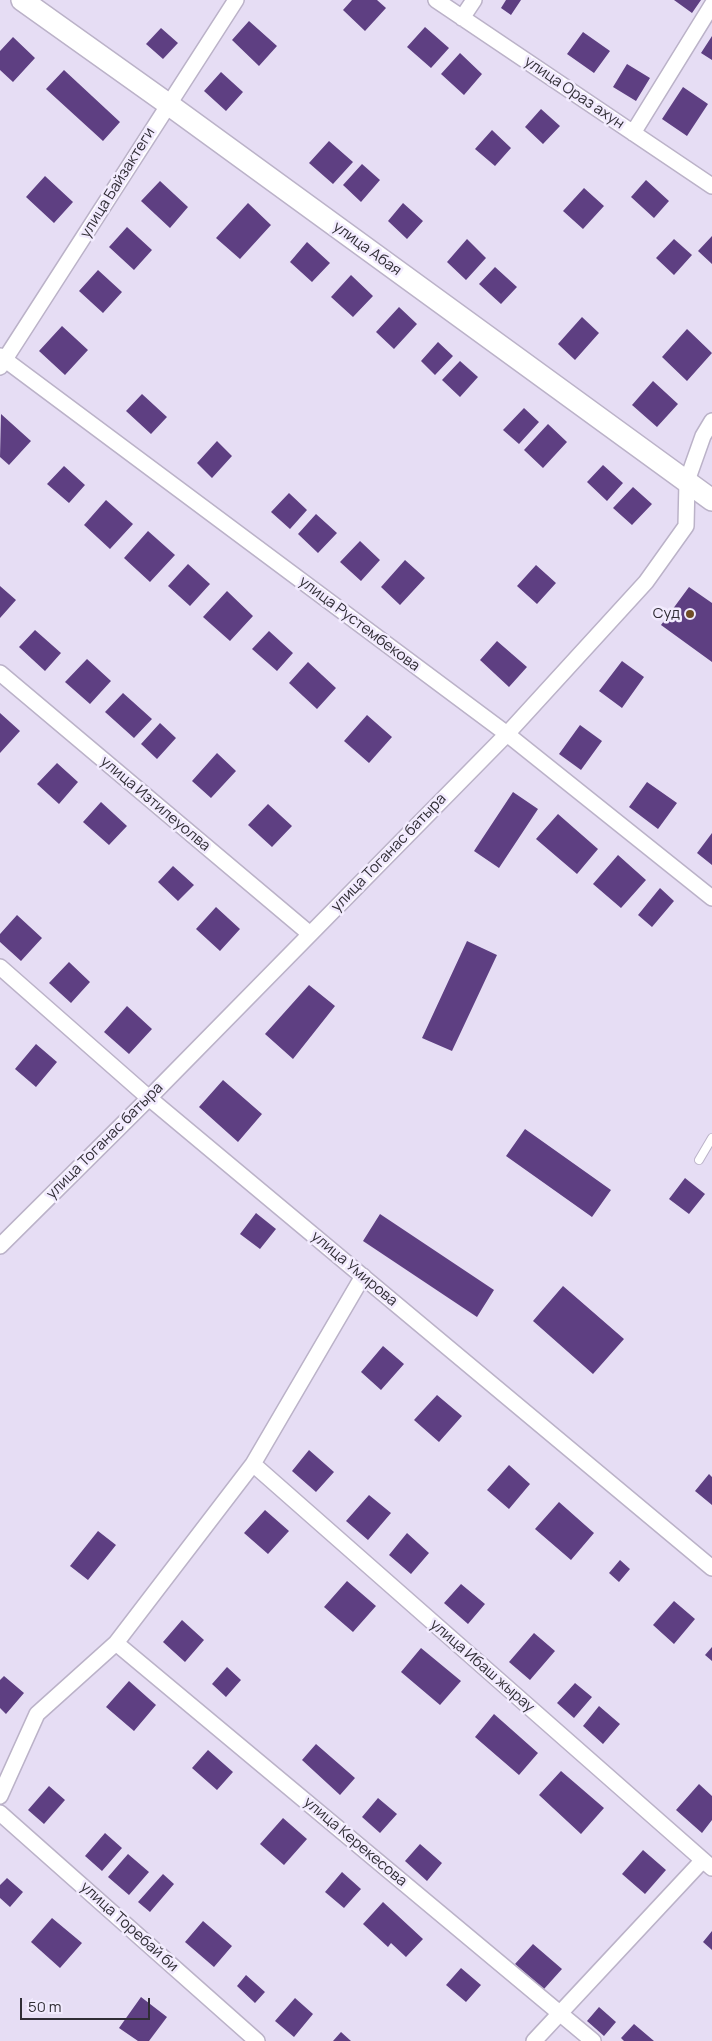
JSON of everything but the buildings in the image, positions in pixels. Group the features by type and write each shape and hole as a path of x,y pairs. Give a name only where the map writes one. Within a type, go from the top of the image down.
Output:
{"street":[{"name":"улица Абая","path":"22,0 712,500"},
{"name":"улица Байзактеги","path":"2,361 236,0"},
{"name":"улица Ораз ахун","path":"436,0 712,186"},
{"path":"462,18 474,0"},
{"path":"633,133 712,5"},
{"name":"улица Рустембекова","path":"2,361 506,734 712,898"},
{"name":"улица Тоганас батыра","path":"0,1246 149,1098 506,734 646,582 686,526 687,481 703,436 712,421"},
{"name":"улица Изтилеуолва","path":"0,673 310,934"},
{"name":"улица Умирова","path":"0,966 149,1098 712,1568"},
{"path":"0,1796 37,1714 116,1643 253,1464 363,1276"},
{"name":"улица Ибаш жырау","path":"253,1464 708,1864"},
{"name":"улица Керекесова","path":"116,1643 593,2041"},
{"name":"улица Торебай би","path":"0,1813 258,2041"},
{"path":"534,2041 708,1864"}],"lane":[{"path":"698,1160 712,1138"}],"place":[{"name":"Суд","path":"690,614"}]}
